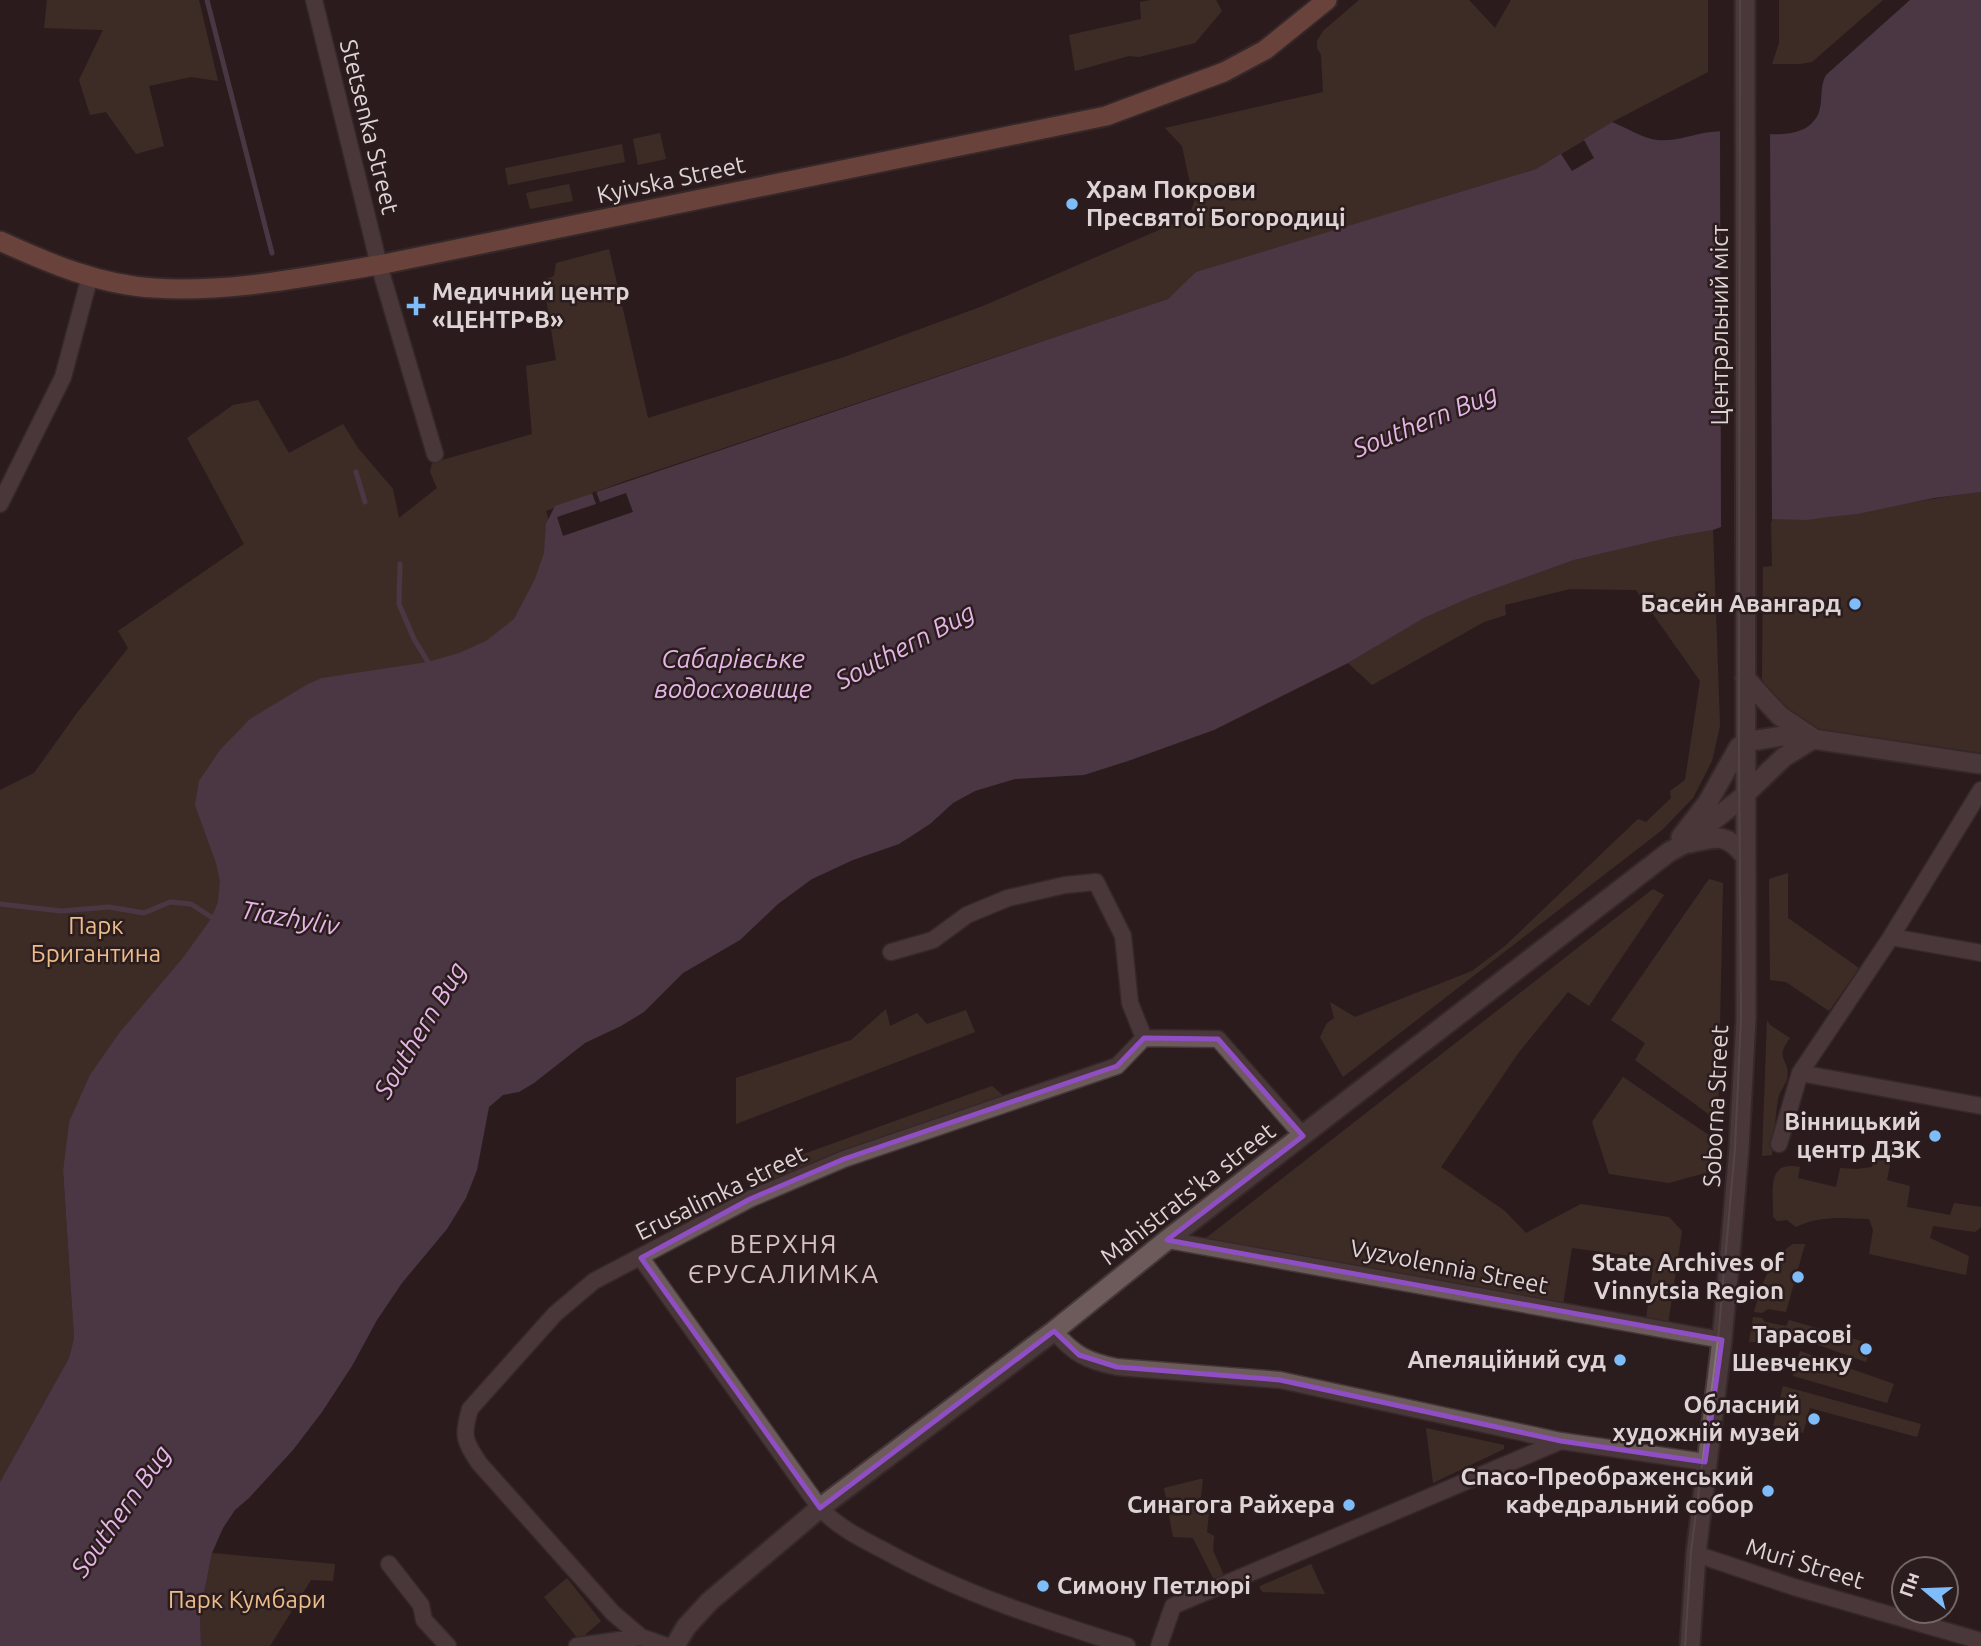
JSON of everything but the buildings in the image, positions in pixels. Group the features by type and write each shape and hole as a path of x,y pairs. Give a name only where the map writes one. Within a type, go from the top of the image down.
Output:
{"main road":[{"name":"Kyivska Street","path":"0,241 43,260 90,276 152,288 208,289 266,283 379,265 1106,116 1224,72 1265,50 1327,0"}],"street":[{"name":"Stetsenka Street","path":"314,0 379,265 435,454"},
{"name":"Центральний міст","path":"1745,0 1745,567"},
{"path":"0,504 63,377 90,276"},
{"name":"Soborna Street","path":"1689,1646 1705,1462 1722,1340 1739,1148 1744,1042 1745,567"},
{"path":"1745,678 1780,716 1813,739"},
{"path":"1676,848 1708,802 1739,747 1745,742 1782,736 1981,764"},
{"name":"Mahistrats'ka street","path":"675,1646 686,1627 710,1601 820,1508 1054,1331 1167,1240 1745,796 1784,757 1813,739"},
{"path":"1779,1144 1800,1073 1891,937 1981,790"},
{"path":"1676,848 1717,837 1732,843 1745,856"},
{"path":"891,952 933,940 967,915 1007,898 1065,885 1096,882 1123,936 1130,1003 1144,1038 1217,1039 1303,1136"},
{"path":"1891,937 1981,953"},
{"name":"Erusalimka street","path":"667,1646 641,1637 613,1613 479,1463 466,1443 465,1426 470,1409 555,1314 594,1281 750,1199 844,1159 1117,1066 1144,1038"},
{"path":"1800,1073 1981,1106"},
{"name":"Vyzvolennia Street","path":"1167,1240 1722,1340"},
{"path":"641,1258 820,1508 836,1524 895,1557 976,1595 1127,1646"},
{"path":"1054,1331 1079,1355 1097,1363 1117,1367 1280,1380 1561,1441 1705,1462"},
{"path":"1160,1646 1173,1606 1561,1441"},
{"name":"Muri Street","path":"1696,1554 1794,1587 1981,1641"},
{"path":"389,1564 421,1605 424,1620 448,1646"},
{"path":"577,1646 641,1637"}],"highlighted area":[{"path":"1144,1038 1218,1039 1303,1136 1167,1240 1722,1340 1705,1462 1561,1441 1280,1380 1117,1367 1079,1355 1054,1331 820,1508 641,1258 750,1199 844,1159 1117,1066"}],"green space":[{"path":"47,0 199,0 218,81 191,77 149,86 164,146 136,154 106,112 90,115 79,80 103,30 44,28"},
{"path":"1216,0 1222,11 1195,43 1139,57 1129,56 1075,71 1069,35 1141,19 1140,2"},
{"name":"Парк Бригантина","path":"1359,0 1469,0 1495,28 1511,0 1708,0 1708,72 1612,122 1536,169 1197,272 1168,299 622,482 546,511 548,518 578,556 246,914 69,1122 63,1170 74,1338 69,1358 0,1482 0,790 34,773 128,648 118,631 244,544 187,438 233,405 258,400 289,453 343,424 358,448 393,489 399,518 437,488 430,472 432,463 532,434 526,366 556,360 543,280 554,276 556,263 609,249 648,418 844,357 983,306 1189,217 1194,202 1182,146 1165,128 1323,92 1321,55 1317,41 1323,31"},
{"path":"1779,0 1883,0 1812,62 1772,64 1779,43"},
{"path":"660,133 666,159 638,165 633,139"},
{"path":"622,144 625,162 508,185 505,168"},
{"path":"569,184 573,201 530,209 526,193"},
{"path":"1981,492 1981,758 1811,733 1767,692 1762,678 1763,567 1772,566 1771,519 1850,513"},
{"path":"1713,530 1720,726 1712,761 1693,798 1662,830 1343,1077 1320,1037 1327,1023 1334,1018 1330,1002 1355,1017 1472,971 1505,946 1638,819 1646,822 1671,798 1670,791 1685,780 1700,681 1636,590 1570,589 1505,605 1506,615 1484,622 1372,685 1348,663 1424,618 1469,598 1574,560"},
{"path":"1788,873 1788,918 1859,968 1829,1011 1786,982 1770,980 1769,879"},
{"path":"1709,879 1723,883 1718,1121 1635,1060 1645,1043 1611,1020"},
{"path":"1653,889 1664,895 1589,1006 1568,992 1519,1052 1441,1167 1505,1211 1526,1233 1581,1204 1669,1217 1682,1231 1667,1331 1645,1327 1654,1259 1572,1248 1562,1311 1197,1245"},
{"path":"886,1009 890,1026 917,1013 927,1024 966,1010 975,1032 736,1124 736,1078 851,1040"},
{"path":"1767,1020 1790,1038 1783,1051 1788,1072 1778,1099 1772,1155 1762,1156"},
{"path":"1623,1077 1716,1140 1712,1171 1669,1183 1609,1174 1592,1122"},
{"path":"992,1086 1006,1098 755,1192 748,1174"},
{"path":"1877,1148 1893,1149 1887,1180 1910,1186 1907,1207 1950,1215 1954,1203 1981,1207 1981,1227 1975,1232 1933,1226 1930,1238 1969,1256 1966,1275 1869,1254 1873,1230 1869,1219 1823,1219 1796,1227 1787,1220 1777,1221 1773,1217 1774,1180 1781,1168 1800,1167 1798,1178 1836,1187 1840,1168 1872,1167"},
{"path":"1793,1244 1805,1244 1786,1312 1768,1309 1762,1313 1754,1312 1772,1265 1784,1250"},
{"path":"1753,1317 1786,1326 1789,1320 1872,1344 1866,1362 1785,1333 1779,1342 1749,1342"},
{"path":"1800,1351 1894,1384 1887,1403 1793,1376"},
{"path":"1783,1386 1921,1424 1917,1437 1810,1408 1803,1433 1773,1426"},
{"path":"1426,1428 1504,1445 1504,1449 1433,1483"},
{"path":"1203,1479 1200,1504 1210,1505 1207,1532 1214,1536 1213,1550 1225,1578 1215,1582 1193,1538 1173,1537 1164,1488"},
{"name":"Парк Кумбари","path":"212,1553 335,1564 333,1581 311,1580 270,1646 201,1646 200,1613"},
{"path":"1311,1564 1325,1594 1263,1592 1260,1589 1260,1586"},
{"path":"567,1578 601,1621 579,1640 544,1597"}],"water":[{"name":"Сабарівське водосховище","path":"1910,0 1981,0 1981,492 1807,520 1745,518 1713,530 1574,560 1469,598 1424,618 1348,663 1214,730 1084,775 1015,779 975,791 953,803 930,824 899,844 853,860 812,879 778,904 740,940 683,973 644,1012 585,1043 534,1083 519,1092 503,1095 489,1107 477,1170 466,1198 447,1229 402,1283 322,1412 293,1450 235,1510 223,1528 212,1553 200,1613 201,1646 0,1646 0,1482 69,1358 74,1338 63,1170 69,1122 90,1075 120,1032 182,959 211,919 218,902 220,881 195,805 199,781 220,750 250,719 322,678 428,662 486,641 514,619 535,579 544,553 546,524 555,506 1168,299 1196,272 1536,169 1612,122 1657,140 1722,131 1777,134 1802,130 1816,119 1819,113 1826,75"}],"pier":[{"path":"1720,128 1770,130 1772,522 1745,521 1721,531"},
{"path":"1584,140 1594,158 1572,171 1561,154"},
{"path":"596,491 600,502 626,493 633,512 563,536 557,517 596,504 592,493"}],"waterway":[{"path":"207,0 272,253"},
{"path":"356,472 365,502"},
{"path":"400,564 399,604 414,639 432,664"},
{"name":"Tiazhyliv","path":"0,904 61,911 109,907 144,913 170,902 191,904 216,920"}],"tram line":[{"path":"1685,1646 1691,1552 1718,1340 1735,1148 1741,1018 1740,0"}],"place":[{"name":"Храм Покрови Пресвятої Богородиці","path":"1072,204"},
{"name":"Медичний центр «ЦЕНТР•В»","path":"416,306"},
{"name":"Басейн Авангард","path":"1855,604"},
{"name":"Вінницький центр ДЗК","path":"1935,1136"},
{"name":"State Archives of Vinnytsia Region","path":"1798,1277"},
{"name":"Тарасові Шевченку","path":"1866,1349"},
{"name":"Апеляційний суд","path":"1620,1360"},
{"name":"Обласний художній музей","path":"1814,1419"},
{"name":"Спасо-Преображенський кафедральний собор","path":"1768,1491"},
{"name":"Синагога Райхера","path":"1349,1505"},
{"name":"Симону Петлюрі","path":"1043,1586"}],"district":[{"name":"ВЕРХНЯ ЄРУСАЛИМКА","path":"784,1259"}],"water label":[{"name":"Southern Bug","path":"1425,421"},
{"name":"Southern Bug","path":"905,646"},
{"name":"Southern Bug","path":"420,1030"},
{"name":"Southern Bug","path":"121,1511"}]}
